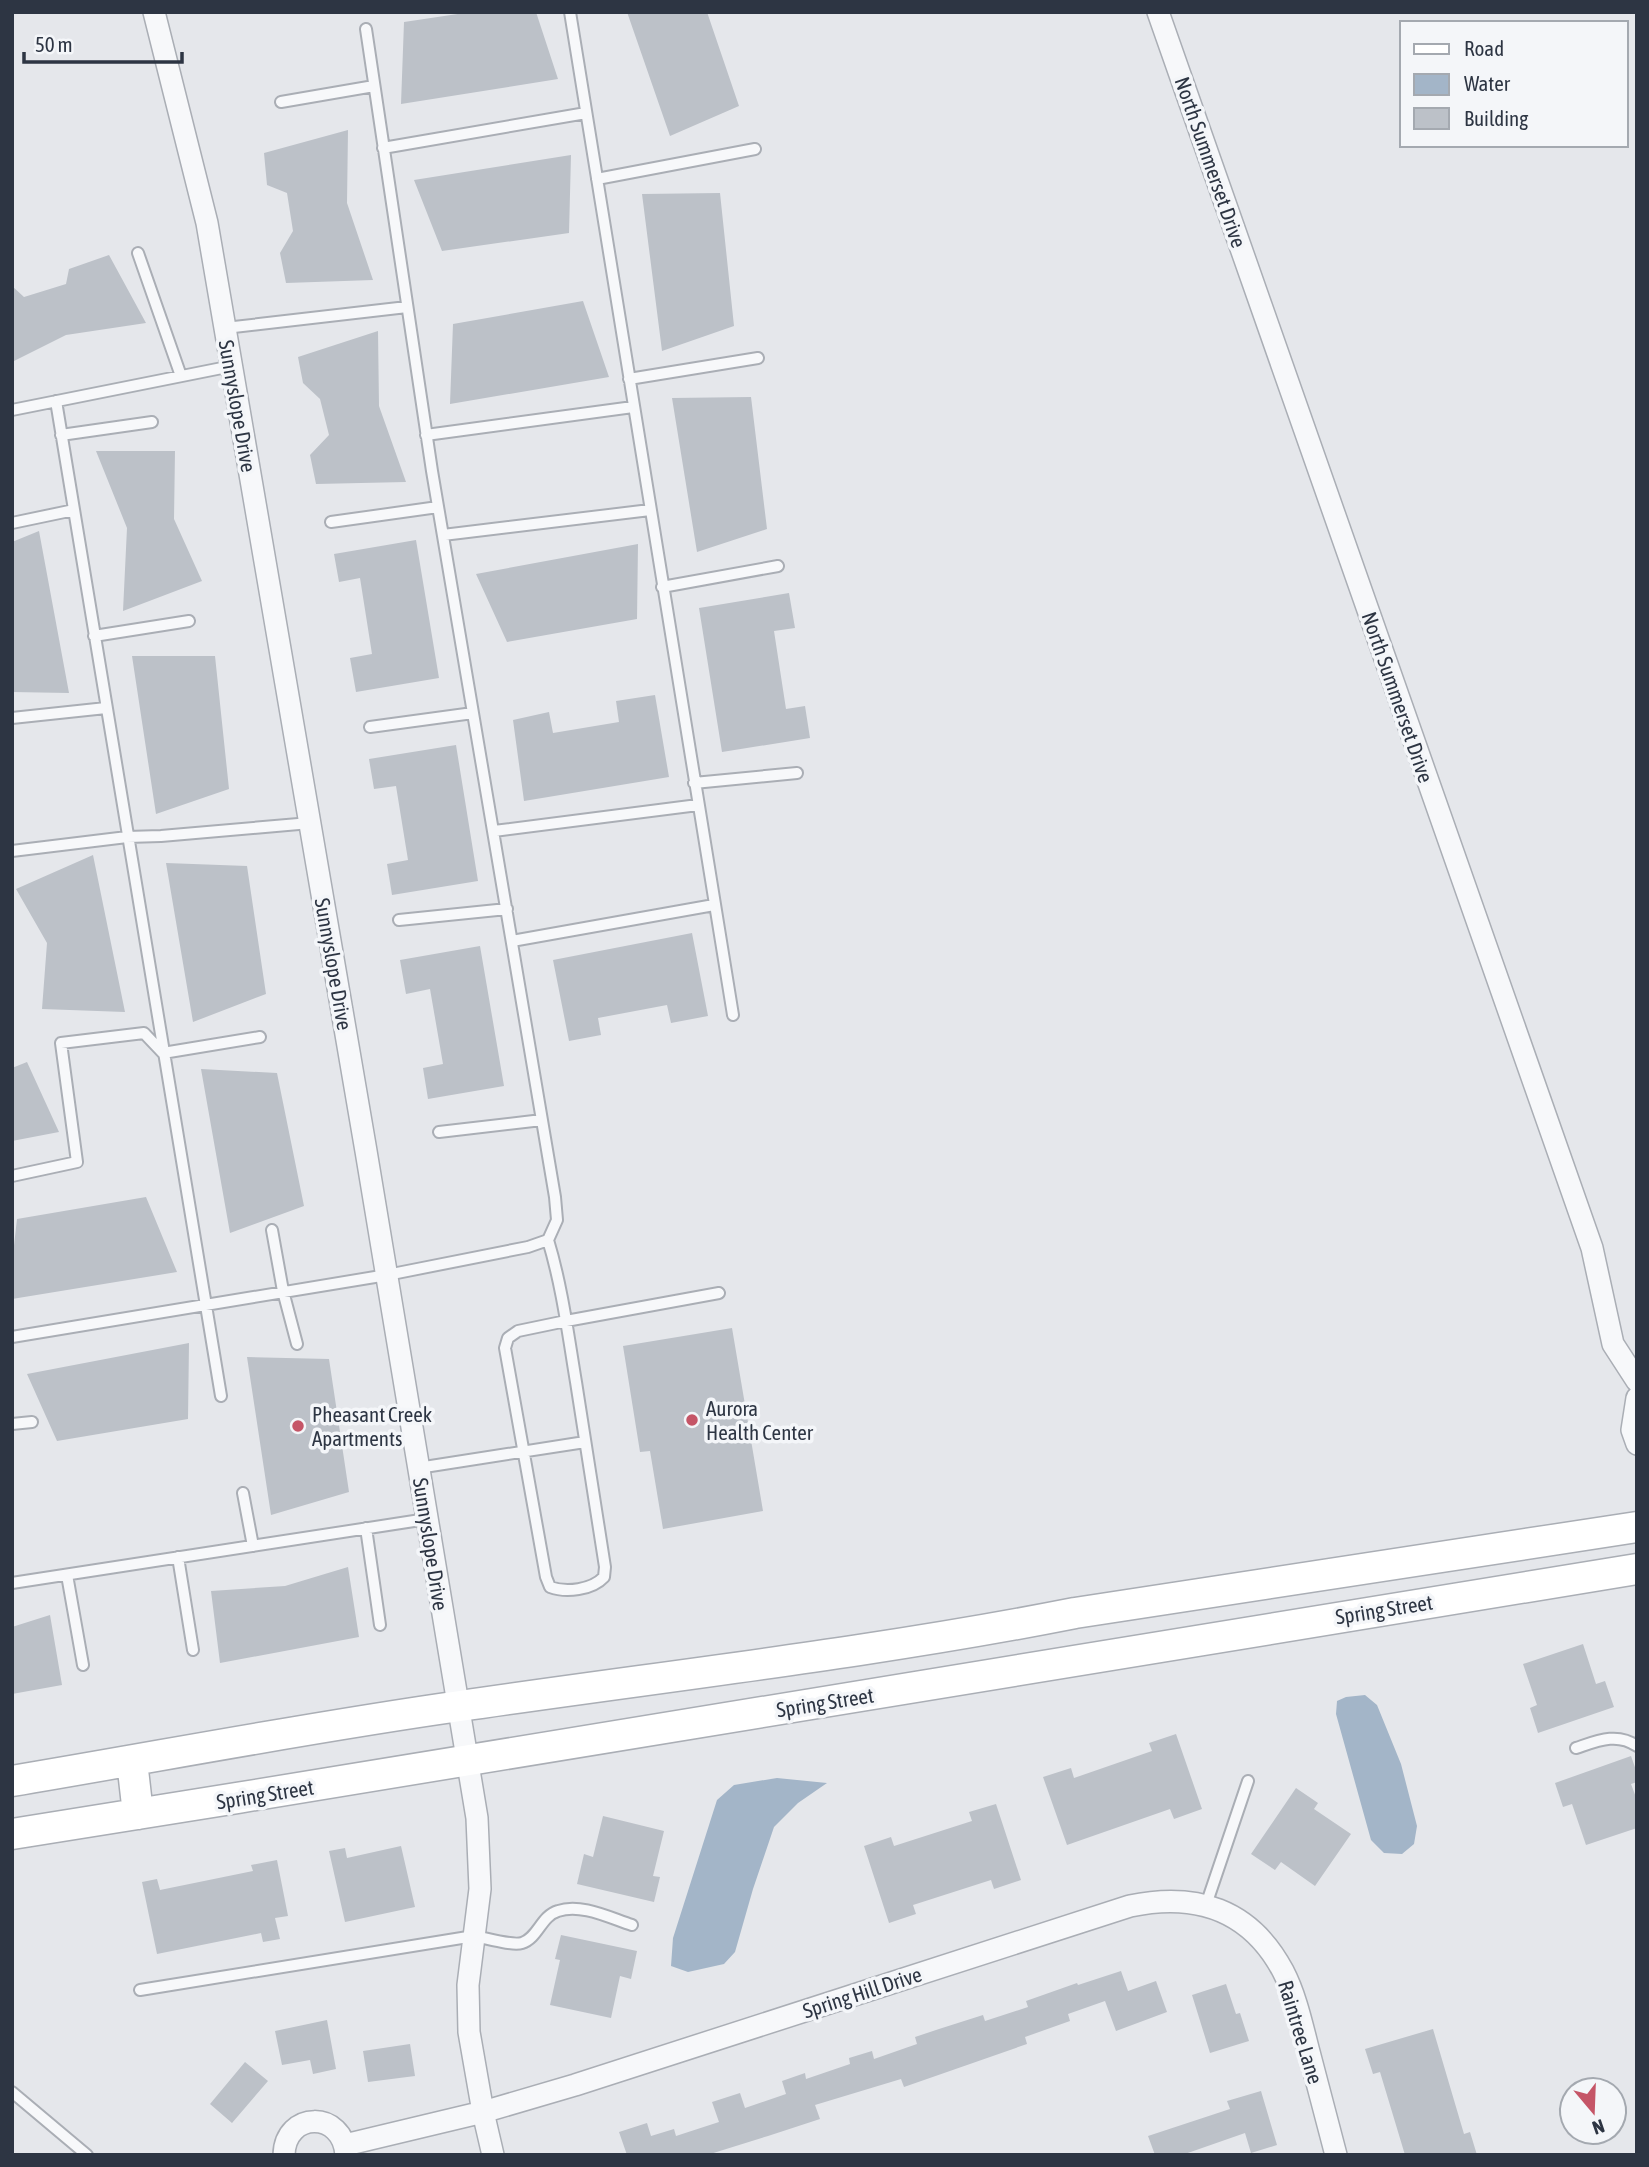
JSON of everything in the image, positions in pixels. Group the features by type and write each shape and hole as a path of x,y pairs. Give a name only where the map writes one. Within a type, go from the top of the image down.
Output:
{"main road":[{"name":"Spring Street","path":"12,1781 458,1706 760,1665 1010,1626 1075,1613 1637,1527"},
{"name":"Spring Street","path":"12,1834 467,1762 1197,1639 1637,1569"},
{"path":"132,1761 138,1814"}],"street":[{"name":"Sunnyslope Drive","path":"154,12 207,223 387,1275 480,1842 480,1889 468,1985 469,2032 483,2112 494,2155"},
{"name":"North Summerset Drive","path":"1158,12 1592,1248 1614,1344 1637,1381"},
{"path":"1637,1398 1632,1430 1637,1444"},
{"name":"Spring Hill Drive","path":"346,2150 589,2081 1130,1906 1167,1900 1206,1905 1242,1922"},
{"name":"Raintree Lane","path":"1242,1922 1265,1943 1283,1971 1296,2004 1336,2155"},
{"path":"284,2155 285,2142 290,2133 307,2122 316,2121 335,2128 346,2150"}],"lane":[{"path":"569,12 733,1015"},
{"path":"366,29 426,435 555,1197 557,1220 548,1240 560,1278 566,1321 605,1567 604,1577 596,1585 560,1591 550,1587 505,1349 508,1338 518,1331 566,1321 719,1293"},
{"path":"281,102 374,86"},
{"path":"383,148 586,113"},
{"path":"597,179 755,149"},
{"path":"138,253 181,376"},
{"path":"225,328 407,307"},
{"path":"629,379 758,358"},
{"path":"12,410 232,366"},
{"path":"56,401 221,1396"},
{"path":"426,435 633,407"},
{"path":"61,435 152,422"},
{"path":"331,522 438,507"},
{"path":"12,523 74,510"},
{"path":"443,536 650,510"},
{"path":"662,587 778,566"},
{"path":"94,636 188,621"},
{"path":"12,718 106,708"},
{"path":"370,727 473,713"},
{"path":"694,783 797,773"},
{"path":"494,831 698,805"},
{"path":"12,851 127,837 310,823"},
{"path":"512,941 714,905"},
{"path":"398,920 507,909"},
{"path":"12,1176 77,1162 61,1044 144,1033 163,1053"},
{"path":"163,1053 260,1037"},
{"path":"439,1132 542,1120"},
{"path":"272,1230 283,1291 297,1344"},
{"path":"12,1337 387,1275 528,1247 548,1240"},
{"path":"12,1424 32,1422"},
{"path":"418,1468 586,1442"},
{"path":"243,1493 253,1546"},
{"path":"12,1583 427,1519"},
{"path":"366,1528 380,1625"},
{"path":"177,1557 193,1650"},
{"path":"67,1575 83,1665"},
{"path":"1576,1748 1612,1738 1628,1740 1637,1746"},
{"path":"1206,1905 1248,1781"},
{"path":"140,1990 474,1936 520,1944 531,1939 541,1923 556,1911 577,1908 632,1925"},
{"path":"12,2092 87,2155"}],"water":[{"path":"1365,1695 1377,1705 1401,1764 1417,1826 1414,1844 1402,1854 1384,1853 1371,1840 1336,1714 1337,1701"},
{"path":"777,1778 827,1783 798,1803 774,1827 735,1952 724,1964 688,1972 671,1966 673,1938 717,1800 734,1785"}],"building":[{"path":"471,12 536,12 558,79 401,104 404,22"},
{"path":"627,12 707,12 739,106 670,136"},
{"path":"348,130 347,203 373,280 286,283 280,253 293,231 287,193 267,185 264,153"},
{"path":"571,155 569,233 442,251 414,180"},
{"path":"720,193 734,326 662,351 642,194"},
{"path":"109,255 146,323 66,335 12,362 12,286 24,297 66,284 69,269"},
{"path":"583,301 609,377 450,404 453,324"},
{"path":"378,331 379,406 406,482 316,484 310,455 329,435 320,399 303,383 298,357"},
{"path":"751,397 767,529 697,552 672,398"},
{"path":"96,451 175,451 174,519 202,581 123,611 127,528"},
{"path":"39,531 69,693 12,692 12,542"},
{"path":"416,540 439,678 356,692 350,658 372,654 360,578 339,582 334,554"},
{"path":"638,544 637,619 507,642 476,574"},
{"path":"789,593 795,628 774,631 786,709 805,706 810,738 722,752 699,608"},
{"path":"132,656 215,656 229,789 156,814"},
{"path":"655,695 669,777 524,801 513,720 549,712 553,733 619,722 616,701"},
{"path":"456,745 478,881 392,895 387,864 408,860 396,786 374,789 369,759"},
{"path":"93,855 125,1012 42,1009 47,943 16,889"},
{"path":"166,863 247,866 266,994 193,1022"},
{"path":"692,933 708,1016 671,1023 667,1005 598,1018 601,1035 569,1041 553,960"},
{"path":"480,946 504,1086 428,1099 423,1068 443,1064 430,989 406,994 400,960"},
{"path":"27,1062 59,1132 12,1141 12,1068"},
{"path":"201,1069 277,1073 304,1206 230,1233"},
{"path":"146,1197 177,1272 12,1299 12,1263 17,1219"},
{"name":"Aurora Health Center","path":"732,1328 763,1511 663,1529 650,1451 640,1452 623,1346"},
{"path":"189,1343 188,1419 57,1441 27,1374"},
{"name":"Pheasant Creek Apartments","path":"247,1357 329,1359 349,1492 271,1515"},
{"path":"348,1567 359,1637 220,1663 211,1591 285,1586"},
{"path":"50,1615 62,1685 12,1694 12,1627"},
{"path":"1583,1644 1596,1684 1605,1681 1614,1707 1538,1733 1530,1708 1537,1705 1523,1664"},
{"path":"1176,1734 1202,1809 1174,1819 1170,1809 1067,1845 1043,1777 1071,1768 1074,1778 1152,1751 1149,1743"},
{"path":"1631,1756 1637,1773 1637,1782 1631,1784 1637,1800 1637,1828 1586,1845 1572,1804 1563,1807 1555,1783"},
{"path":"1296,1788 1318,1803 1314,1809 1351,1834 1315,1886 1281,1862 1275,1870 1251,1854"},
{"path":"996,1804 1021,1880 994,1889 991,1880 913,1905 916,1914 889,1923 864,1846 891,1837 894,1846 972,1821 969,1812"},
{"path":"603,1816 664,1831 653,1876 660,1877 654,1902 577,1884 584,1854 593,1857"},
{"path":"401,1846 415,1907 345,1922 329,1851 345,1848 347,1858"},
{"path":"277,1860 288,1916 275,1918 280,1939 263,1942 261,1933 157,1954 142,1882 157,1879 160,1890 253,1871 251,1865"},
{"path":"561,1935 637,1951 631,1979 620,1976 611,2018 550,2005 560,1960 555,1959"},
{"path":"1121,1971 1128,1991 1156,1981 1167,2012 1116,2031 1105,2001 1068,2014 1070,2021 1025,2037 1027,2044 904,2087 901,2079 815,2105 820,2119 707,2155 627,2155 619,2132 647,2123 651,2136 674,2129 676,2136 719,2122 712,2102 740,2093 745,2108 786,2094 782,2081 805,2073 806,2079 850,2064 849,2058 872,2051 874,2059 917,2044 915,2037 983,2015 985,2021 1028,2007 1026,2001"},
{"path":"1226,1984 1236,2014 1240,2013 1249,2041 1210,2053 1192,1995"},
{"path":"327,2020 336,2069 313,2074 310,2060 282,2065 275,2031"},
{"path":"1433,2029 1464,2134 1470,2132 1477,2155 1405,2155 1380,2072 1373,2074 1365,2049"},
{"path":"410,2044 415,2076 368,2082 363,2051"},
{"path":"245,2062 268,2081 232,2123 210,2104"},
{"path":"1261,2091 1277,2145 1251,2153 1245,2133 1182,2155 1155,2155 1148,2136 1230,2109 1227,2101"}],"place":[{"name":"Aurora Health Center","path":"692,1420"},
{"name":"Pheasant Creek Apartments","path":"298,1426"}]}
